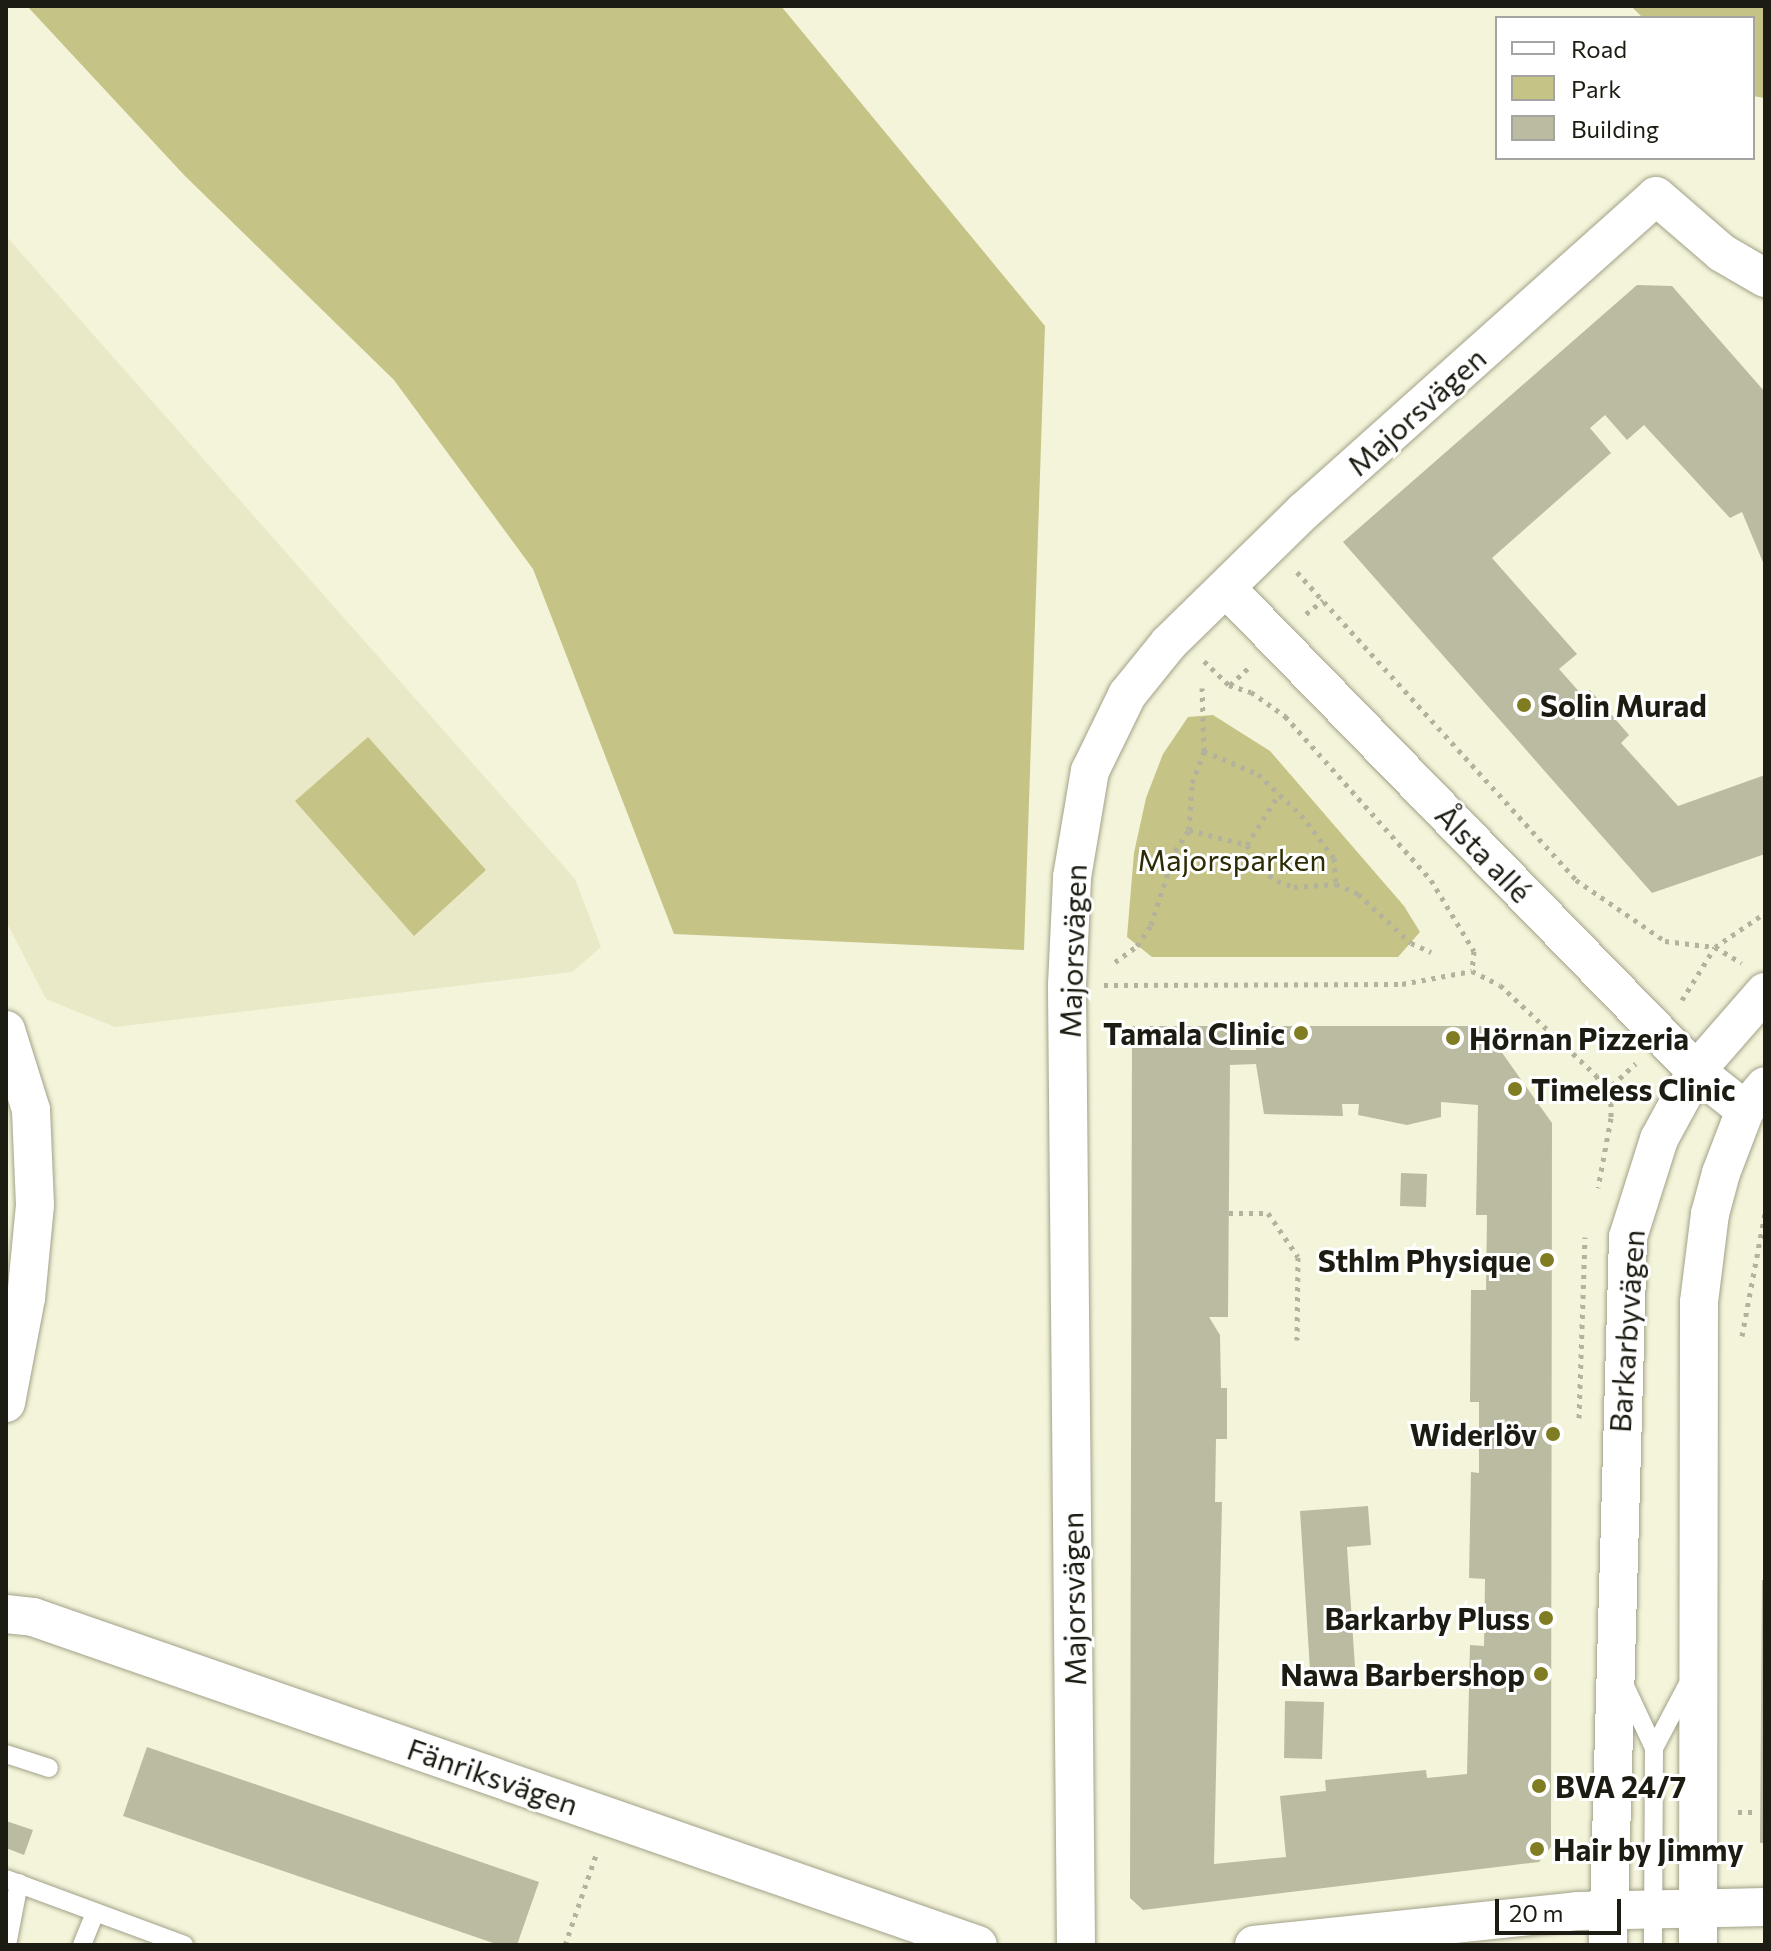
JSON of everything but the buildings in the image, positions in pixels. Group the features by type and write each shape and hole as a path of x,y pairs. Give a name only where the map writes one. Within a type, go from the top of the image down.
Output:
{"street":[{"name":"Majorsvägen","path":"1076,1945 1067,985 1072,877 1090,771 1127,695 1177,636 1228,590 1271,545 1656,196 1722,253 1765,278"},
{"name":"Ålsta allé","path":"1228,590 1696,1071 1755,1098"},
{"name":"Barkarbyvägen","path":"1608,1928 1613,1661 1628,1237 1659,1139 1696,1071 1765,992"},
{"path":"6,1030 31,1110 35,1205 26,1298 6,1403"},
{"name":"Barkarbyvägen","path":"1699,1926 1699,1302 1710,1214 1755,1098"},
{"name":"Fänriksvägen","path":"6,1614 33,1617 978,1945"},
{"path":"1254,1945 1356,1931 1699,1926 1765,1907"}],"lane":[{"name":"Barkarbyvägen","path":"1613,1661 1654,1748 1653,1927"},
{"name":"Barkarbyvägen","path":"1654,1748 1699,1663"},
{"path":"6,1754 49,1768"},
{"path":"7,1945 12,1881 184,1945"},
{"path":"82,1945 95,1912"}],"path":[{"path":"1271,545 1576,880 1653,934 1689,946 1715,947 1765,913"},
{"path":"1177,636 1229,685 1251,692 1285,716 1431,880 1474,951 1472,971"},
{"path":"1115,962 1137,946 1151,925 1175,851 1189,830 1192,783 1204,751 1202,688"},
{"path":"1204,751 1258,774 1279,794 1334,858 1336,884"},
{"path":"1247,845 1279,794"},
{"path":"1189,830 1247,845 1261,869 1277,881 1294,887 1336,884 1358,894 1411,943 1431,952"},
{"path":"1067,985 1402,984 1472,971 1500,985 1596,1075 1611,1103 1611,1118 1596,1193"},
{"path":"1229,1213 1268,1213 1298,1257 1297,1340"},
{"path":"1579,1432 1582,1250 1589,1222"},
{"path":"565,1945 608,1816"}],"shaded area":[{"path":"6,236 575,879 601,947 572,972 115,1027 46,999 6,921"}],"green space":[{"path":"27,6 781,6 1045,326 1024,950 674,934 533,569 394,380 185,176"},
{"path":"1631,6 1765,6 1765,98 1755,96 1755,16 1641,16"},
{"name":"Majorsparken","path":"1213,715 1270,751 1404,906 1420,932 1398,957 1152,957 1127,937 1134,853 1146,798 1163,754 1188,717"},
{"path":"368,737 486,870 414,936 295,801"}],"place":[{"name":"Solin Murad","path":"1524,705"},
{"name":"Tamala Clinic","path":"1301,1033"},
{"name":"Hörnan Pizzeria","path":"1453,1038"},
{"name":"Timeless Clinic","path":"1515,1089"},
{"name":"Sthlm Physique","path":"1547,1260"},
{"name":"Widerlöv","path":"1553,1434"},
{"name":"Barkarby Pluss","path":"1546,1618"},
{"name":"Nawa Barbershop","path":"1541,1674"},
{"name":"BVA 24/7","path":"1539,1786"},
{"name":"Hair by Jimmy","path":"1537,1849"}]}
